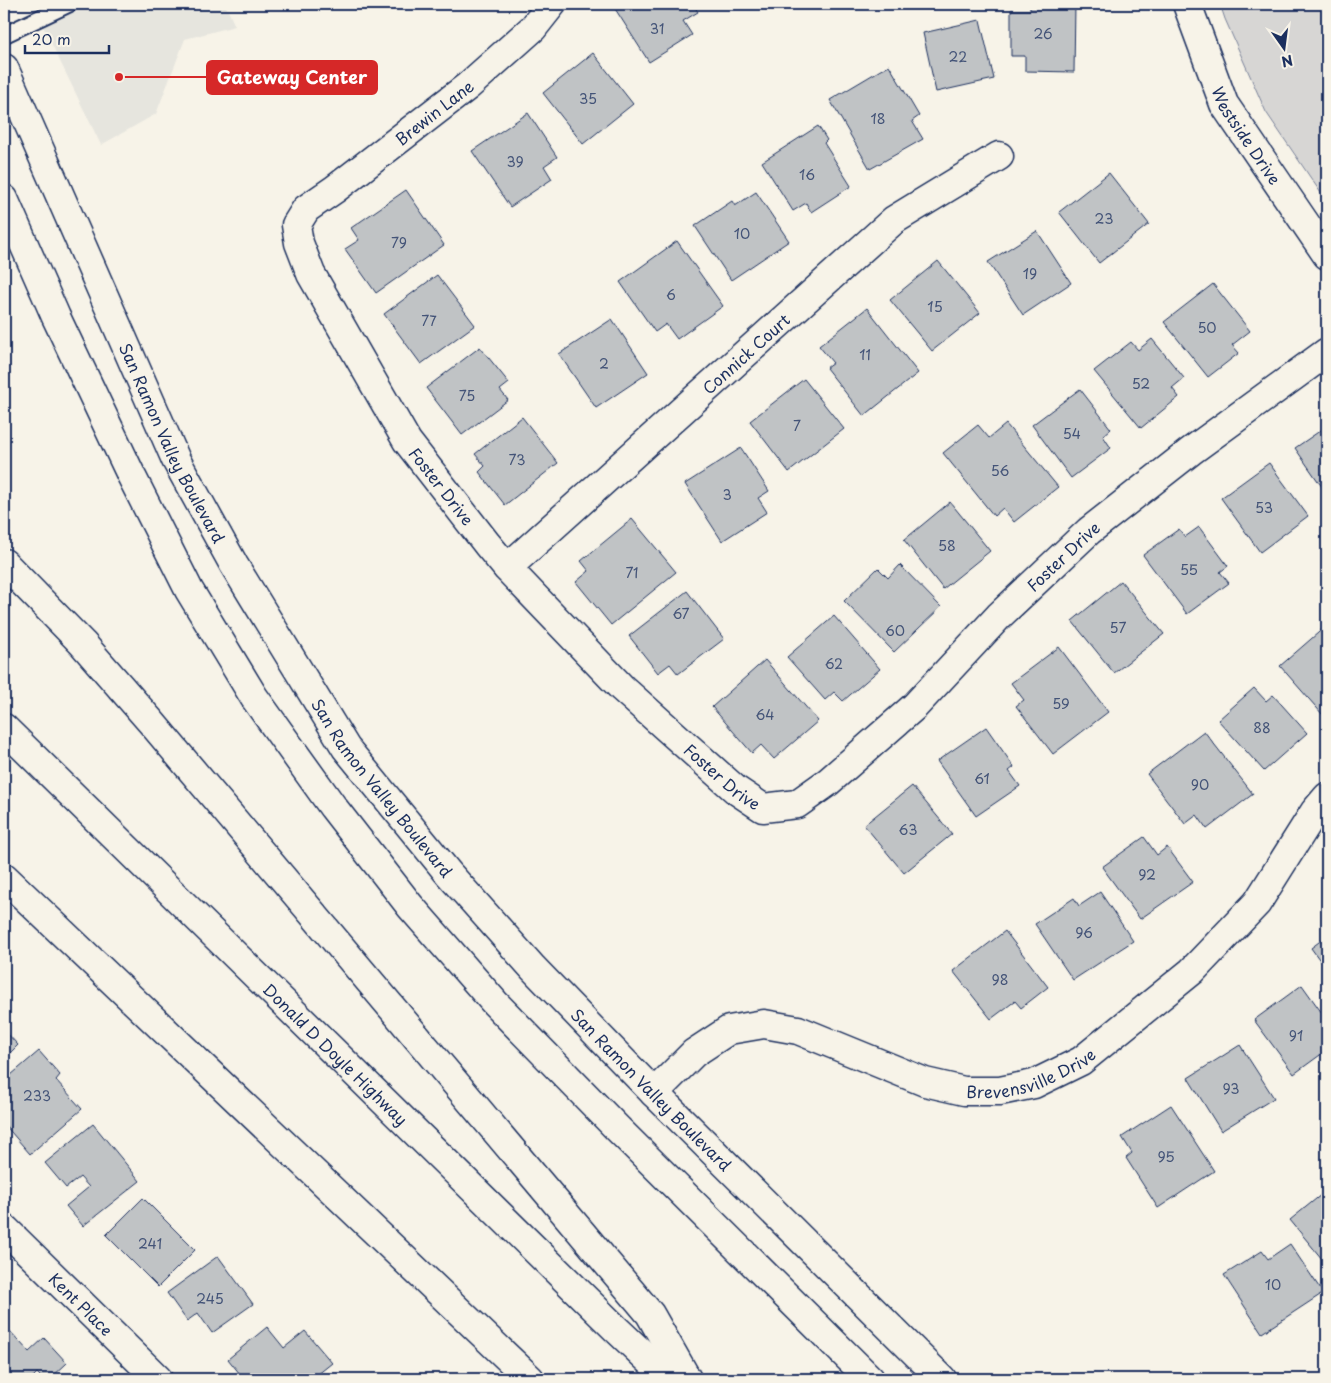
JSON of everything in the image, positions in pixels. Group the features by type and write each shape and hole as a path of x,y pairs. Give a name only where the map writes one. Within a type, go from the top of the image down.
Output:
{"main road":[{"name":"Brewin Lane","path":"306,209 335,189 468,86 534,28 552,4"},
{"name":"Westside Drive","path":"1187,4 1224,104 1327,255"},
{"name":"San Ramon Valley Boulevard","path":"4,68 176,460 234,565 346,748 449,874 533,968 654,1093 942,1379"},
{"name":"Connick Court","path":"507,568 894,220 999,156"},
{"path":"4,200 56,317 123,459 189,590 254,697 333,807 410,906 495,1002 618,1129 870,1379"},
{"name":"Foster Drive","path":"306,209 296,225 299,243 311,274 407,441 507,568 622,688 736,790 763,808 797,804 828,782 916,706 999,616 1089,531 1191,452 1327,352"},
{"path":"4,563 83,644 152,723 644,1306 687,1379"},
{"name":"Donald D Doyle Highway","path":"4,728 614,1328 669,1379"},
{"name":"Brevensville Drive","path":"654,1093 694,1053 729,1030 764,1024 798,1030 925,1082 964,1091 1000,1091 1034,1084 1081,1062 1192,971 1256,903 1314,811 1327,797"},
{"path":"4,877 530,1379"},
{"name":"Kent Place","path":"4,1228 158,1379"}],"lane":[{"path":"4,35 69,4"}],"shaded area":[{"path":"32,4 225,4 235,26 185,39 156,114 101,145"},
{"path":"1220,4 1327,4 1327,202 1266,112"}],"building":[{"path":"612,4 693,4 698,12 683,21 692,35 649,62"},
{"path":"1030,4 1075,4 1074,72 1025,71 1025,56 1011,56 1011,10 1030,10"},
{"path":"980,20 994,79 936,92 923,33"},
{"path":"593,53 633,104 583,144 543,93"},
{"path":"889,65 919,116 912,121 923,139 870,169 830,100"},
{"path":"528,113 557,157 544,166 552,179 510,207 472,151"},
{"path":"818,126 827,140 824,143 851,186 811,212 806,203 793,211 762,162"},
{"path":"1109,173 1149,224 1099,263 1059,212"},
{"path":"406,190 444,245 376,293 345,249 359,240 351,228"},
{"path":"756,192 789,241 731,280 695,226 732,201 735,206"},
{"path":"1037,231 1071,283 1023,315 988,262"},
{"path":"677,241 723,306 677,339 666,324 655,332 620,282"},
{"path":"938,261 980,313 932,351 890,300"},
{"path":"437,275 475,325 421,364 384,314"},
{"path":"1213,284 1250,331 1232,345 1239,353 1208,377 1164,322"},
{"path":"867,308 918,373 864,416 826,368 833,363 819,346"},
{"path":"612,319 648,373 596,408 559,354"},
{"path":"1152,339 1184,378 1172,388 1179,397 1141,428 1094,371 1131,342 1138,350"},
{"path":"480,347 509,383 500,390 508,400 462,435 426,388"},
{"path":"804,379 844,429 789,472 750,421"},
{"path":"1080,389 1111,429 1103,436 1111,448 1071,478 1032,425"},
{"path":"522,417 558,463 505,505 479,472 485,466 475,454"},
{"path":"1006,424 1058,487 1014,522 1003,508 994,516 943,453 978,425 989,438"},
{"path":"1327,426 1327,494 1295,448"},
{"path":"741,448 769,491 758,498 767,512 722,541 685,484"},
{"path":"1269,463 1308,516 1260,552 1221,498"},
{"path":"950,502 990,551 943,589 904,540"},
{"path":"632,519 676,572 611,625 576,582 589,571 581,561"},
{"path":"1199,527 1228,566 1220,572 1229,583 1187,614 1143,555 1179,529 1185,537"},
{"path":"900,565 941,607 894,652 844,601 878,568 888,578"},
{"path":"1121,581 1164,634 1114,673 1072,621"},
{"path":"687,591 724,639 678,674 670,664 658,673 629,636"},
{"path":"834,616 880,669 843,701 834,692 825,700 787,657"},
{"path":"1326,626 1327,711 1323,715 1280,666"},
{"path":"1059,647 1108,712 1053,754 1016,706 1024,700 1011,683"},
{"path":"765,660 818,721 774,759 761,745 752,753 712,707"},
{"path":"1254,688 1266,701 1273,695 1307,733 1264,771 1218,720"},
{"path":"986,727 1014,767 1009,771 1020,786 976,816 937,761"},
{"path":"1204,731 1253,794 1207,829 1197,815 1185,824 1147,774"},
{"path":"912,786 952,834 904,873 864,825"},
{"path":"1144,837 1157,855 1167,847 1193,882 1140,919 1102,867"},
{"path":"1100,892 1133,941 1073,980 1035,924 1074,898 1079,906"},
{"path":"1005,931 1048,987 1021,1008 1015,1001 991,1019 953,971"},
{"path":"1327,936 1327,970 1311,948"},
{"path":"1302,985 1327,1020 1327,1050 1294,1074 1254,1020"},
{"path":"4,1030 18,1045 4,1059"},
{"path":"1240,1045 1274,1098 1221,1131 1188,1078"},
{"path":"39,1051 60,1075 56,1080 82,1109 30,1154 4,1124 4,1081"},
{"path":"1171,1105 1214,1171 1158,1208 1126,1158 1132,1153 1122,1137"},
{"path":"93,1124 140,1181 83,1226 66,1206 89,1187 80,1177 66,1188 45,1163"},
{"path":"1327,1190 1327,1265 1290,1220"},
{"path":"143,1198 195,1250 158,1287 106,1235"},
{"path":"1290,1244 1323,1293 1262,1333 1224,1275 1262,1251 1268,1259"},
{"path":"218,1256 253,1304 212,1333 198,1313 187,1321 167,1293"},
{"path":"267,1327 284,1348 305,1331 332,1363 312,1379 244,1379 228,1359"},
{"path":"9,1330 29,1352 44,1338 67,1363 50,1379 43,1379 37,1373 31,1379 4,1379 4,1335"}],"place":[{"name":"Gateway Center","path":"119,77"}]}
